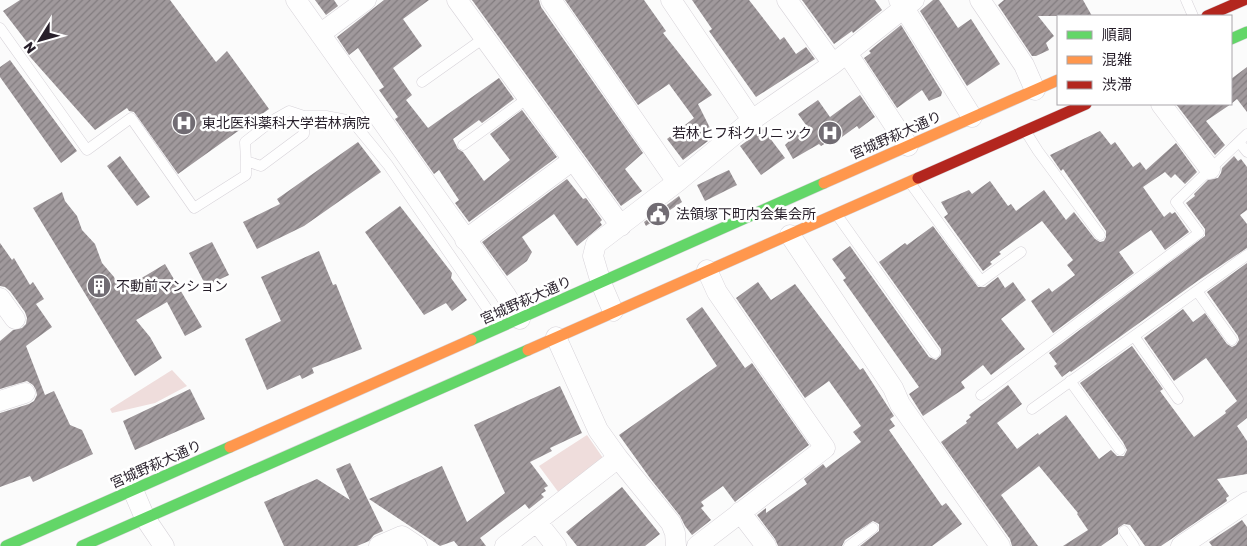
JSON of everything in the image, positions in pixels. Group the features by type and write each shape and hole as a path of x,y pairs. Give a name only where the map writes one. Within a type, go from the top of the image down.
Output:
{"street":[{"path":"296,0 520,319"},
{"path":"320,34 366,0"},
{"path":"456,0 620,226"},
{"path":"551,0 678,182"},
{"path":"671,0 752,120"},
{"path":"787,0 840,58 908,146"},
{"path":"980,0 1024,65 1035,90"},
{"path":"1209,15 1244,0"},
{"path":"613,311 601,283 593,256 596,244 678,182 752,120 840,58 906,3 972,117"},
{"path":"1232,40 1247,32"},
{"name":"宮城野萩大通り","path":"6,546 1057,80"},
{"path":"82,546 1084,105"},
{"path":"1162,105 1210,169"},
{"path":"465,240 573,160"},
{"path":"790,235 893,388 900,404 1000,546"},
{"path":"697,546 825,448 717,292 707,270"},
{"path":"0,298 15,319"},
{"path":"556,337 593,420 618,458 671,523 675,533 676,546"},
{"path":"0,401 25,393"},
{"path":"505,546 618,458"},
{"path":"134,490 146,518 164,546"},
{"path":"1181,546 1247,502"},
{"path":"740,512 766,546"},
{"path":"537,522 556,546"},
{"path":"379,546 402,536 416,546"}],"lane":[{"path":"1186,0 1193,15"},
{"path":"0,28 87,150 131,118 194,208 246,175 245,142 273,120 289,111 304,116 326,116 352,121 388,165 500,328"},
{"path":"422,82 484,38"},
{"path":"463,145 528,98"},
{"path":"246,161 261,166 304,134 304,116"},
{"path":"1026,130 1038,151 1100,235"},
{"path":"981,394 1199,233 1176,202 1247,134"},
{"path":"1239,142 1247,152"},
{"path":"910,182 981,281 1021,252"},
{"path":"836,214 935,353"},
{"path":"1032,409 1247,255"},
{"path":"1197,291 1232,340"},
{"path":"1134,336 1178,399"},
{"path":"1070,381 1120,450"},
{"path":"850,546 874,528"},
{"path":"1124,530 1134,546"}],"shaded area":[{"path":"172,370 187,386 155,403 112,413 110,409"},
{"path":"587,435 603,458 559,493 539,466"}],"building":[{"path":"20,0 170,0 216,62 227,51 269,109 178,174 134,112 129,111 127,108 95,130 24,50 30,46 3,11"},
{"path":"315,0 334,0 338,6 326,15"},
{"path":"384,0 429,0 403,19 422,46 393,68 412,95 406,100 428,128 499,78 514,99 482,123 479,120 453,139 458,149 463,152 484,181 510,160 490,134 522,110 557,157 469,222 455,203 459,200 439,170 434,174 395,119 398,117 379,90 384,87 358,48 349,55 337,37"},
{"path":"472,0 539,0 541,7 643,153 625,169 642,191 621,206"},
{"path":"565,0 644,0 666,31 663,33 712,95 698,104 710,128 701,133 708,141 683,160 667,139 694,118 669,84 638,105"},
{"path":"692,0 749,0 780,40 784,37 796,54 806,47 815,59 756,97 709,31 712,29"},
{"path":"802,0 875,0 882,10 853,33 852,31 834,44"},
{"path":"933,0 939,0 958,28 971,19 1000,64 967,86 920,11"},
{"path":"1004,0 1083,0 1091,15 1038,16 1054,36 1046,43 1049,50 1032,56 998,5"},
{"path":"901,25 942,92 941,96 929,101 922,90 897,108 864,58 871,53 869,51"},
{"path":"10,60 77,151 61,163 0,77 0,67"},
{"path":"1247,67 1247,112 1237,99 1232,103 1232,78"},
{"path":"860,95 875,117 859,129 857,126 831,145 826,143 821,146 819,144 793,159 785,145 806,125 798,114 818,100 830,117"},
{"path":"1177,105 1230,105 1206,121 1225,145 1215,155"},
{"path":"763,129 785,158 761,175 740,146"},
{"path":"1100,131 1111,145 1115,142 1133,167 1140,162 1146,170 1176,143 1197,172 1185,184 1175,174 1171,178 1165,172 1143,187 1164,217 1170,212 1172,214 1175,212 1189,232 1165,250 1151,230 1119,252 1134,273 1053,333 1031,301 1049,288 1052,292 1075,275 1067,265 1073,260 1042,221 999,252 1001,254 990,262 992,264 983,271 944,217 948,214 941,202 969,190 972,194 990,181 1008,206 1011,204 1016,211 1044,190 1066,220 1074,212 1095,239 1100,242 1104,241 1106,231 1063,169 1061,171 1050,155"},
{"path":"358,142 381,172 304,226 257,249 243,222 280,204 277,199"},
{"path":"120,156 150,197 137,206 107,166"},
{"path":"1234,156 1238,161 1241,159 1247,167 1247,210 1240,215 1247,224 1247,248 1062,377 1054,366 1057,364 1049,353 1205,236 1205,229 1186,203 1195,196 1194,194 1208,180 1218,178 1222,168"},
{"path":"729,170 737,185 705,201 697,185"},
{"path":"567,179 583,199 586,198 602,220 600,222 602,225 577,246 554,214 522,237 532,252 527,261 507,276 482,242"},
{"name":"不動前マンション","path":"62,192 65,201 77,216 82,230 95,244 102,263 114,277 120,291 165,264 202,327 185,336 167,302 136,320 150,337 162,358 135,376 33,208"},
{"path":"679,196 682,202 646,226 644,222"},
{"path":"400,206 452,273 451,278 467,300 452,311 446,303 424,315 365,232"},
{"path":"933,226 978,287 985,287 998,277 1005,288 1013,282 1026,300 1001,319 1025,349 991,375 983,365 961,382 965,388 923,416 909,394 919,387 843,280 846,278 832,259 850,246 929,357 936,360 941,355 941,349 879,262"},
{"path":"212,242 229,275 206,286 189,253"},
{"path":"0,243 12,260 14,258 30,285 33,282 44,299 36,304 52,327 26,346 45,395 54,391 70,425 82,430 93,454 33,482 30,476 0,487 0,413 29,404 34,401 37,395 33,385 27,381 0,389 0,341 13,330 22,328 26,324 27,318 25,312 10,291 0,286"},
{"path":"319,251 333,285 336,284 362,349 312,368 314,373 302,379 300,375 267,390 245,339 281,321 261,277"},
{"path":"1247,263 1247,418 1237,426 1247,441 1247,474 1217,479 1229,496 1226,498 1227,501 1161,546 1145,546 1130,525 1124,524 1118,528 1118,534 1101,546 1063,546 1088,530 1078,513 1039,466 1001,495 1038,546 1012,546 1010,539 941,442 967,423 966,421 971,417 969,415 1008,385 1022,404 997,423 1017,449 1066,415 1099,459 1111,450 1117,456 1124,456 1127,450 1123,442 1080,383 1132,346 1163,389 1160,391 1194,437 1226,413 1225,411 1237,401 1206,358 1174,381 1144,338 1183,309 1193,322 1205,313 1227,344 1232,347 1236,345 1239,340 1238,336 1207,292"},
{"path":"758,282 771,300 795,284 860,370 863,368 894,416 890,419 895,426 889,430 942,506 946,503 962,524 932,546 860,546 879,531 879,524 873,521 845,540 842,546 778,546 757,515 766,508 766,513 807,484 804,479 823,464 826,468 861,442 853,432 861,426 829,381 805,398 736,298"},
{"path":"702,307 745,368 752,363 809,445 735,502 723,486 701,502 704,506 701,508 711,520 692,535 680,516 619,435 717,366 686,319"},
{"path":"560,386 582,433 550,448 552,451 530,462 548,486 544,488 546,491 541,494 544,497 529,509 525,504 480,538 486,546 458,546 454,541 440,546 369,499 442,466 467,522 505,493 474,425"},
{"path":"190,389 205,419 135,450 123,421"},
{"path":"350,463 383,531 374,535 369,541 357,546 284,546 264,502 317,479 350,500 336,469"},
{"path":"622,487 660,534 645,546 577,546 566,532"},
{"path":"1242,520 1247,527 1247,546 1212,546 1209,542"}],"traffic: fast":[{"path":"1232,39 1247,32"},
{"path":"471,340 824,183"},
{"path":"82,546 528,350"},
{"path":"6,546 230,447"}],"traffic: slow":[{"path":"824,183 1057,80"},
{"path":"528,350 918,178"},
{"path":"230,447 471,340"}],"traffic: jam":[{"path":"1209,15 1244,0"},
{"path":"918,178 1084,105"}],"place":[{"name":"東北医科薬科大学若林病院","path":"184,123"},
{"name":"若林ヒフ科クリニック","path":"830,133"},
{"name":"法領塚下町内会集会所","path":"658,214"},
{"name":"不動前マンション","path":"99,286"}]}
